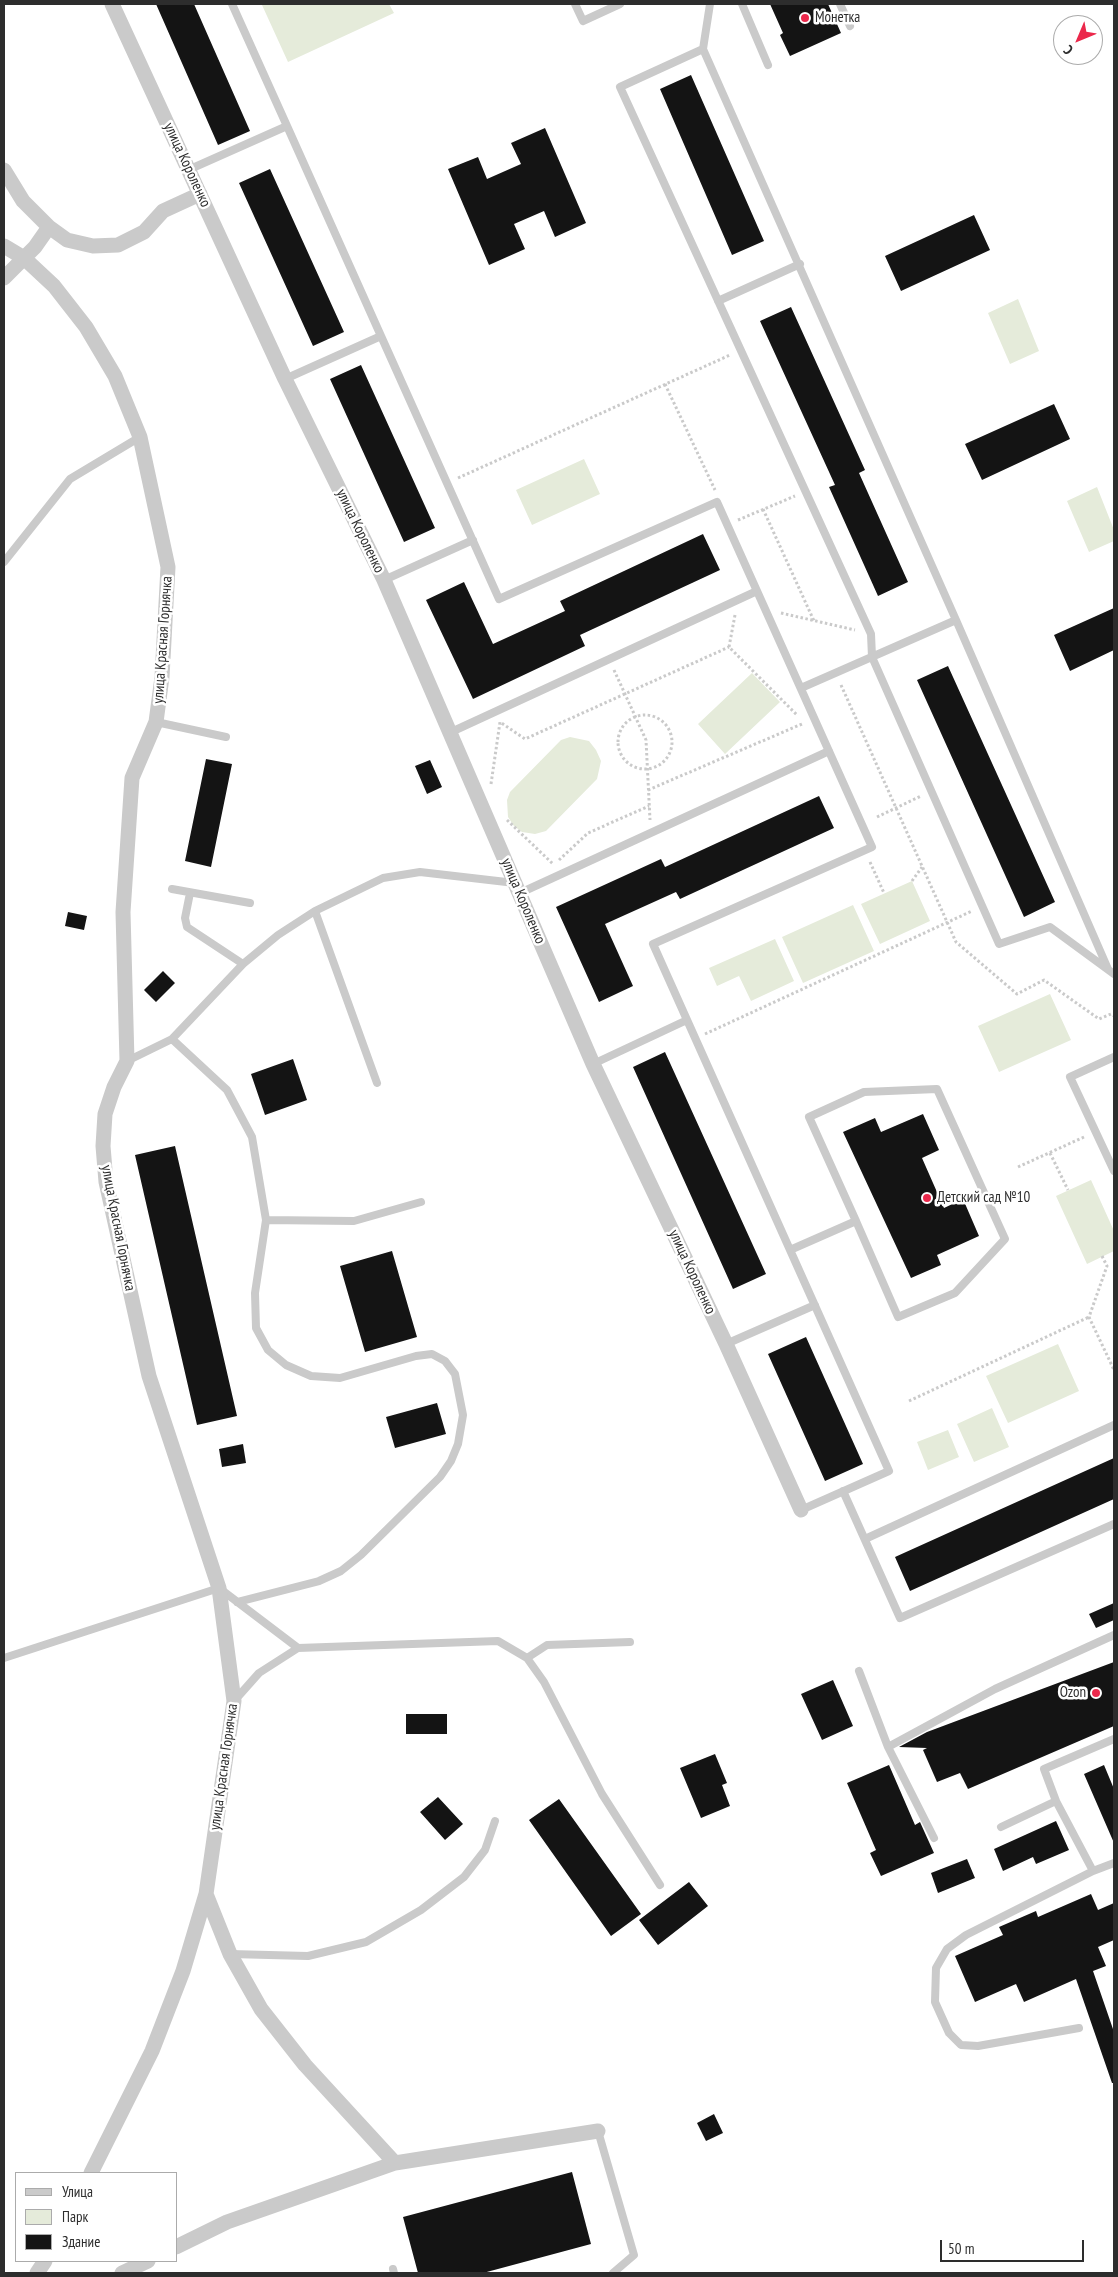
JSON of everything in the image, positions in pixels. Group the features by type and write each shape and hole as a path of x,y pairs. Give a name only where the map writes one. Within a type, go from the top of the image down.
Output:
{"street":[{"name":"улица Короленко","path":"112,4 285,379 384,580 593,1064 726,1344 801,1510"},
{"path":"4,170 23,201 49,228 67,240 93,246 118,245 144,232 163,211 200,194"},
{"path":"4,278 49,228"},
{"name":"улица Красная Горнячка","path":"4,246 24,258 54,286 86,327 115,376 140,437 168,567 162,677 156,722 132,778 123,912 126,1061 114,1087 105,1114 103,1146 106,1182 149,1376 219,1588 234,1701 206,1894 183,1971 152,2051 92,2172"},
{"path":"206,1894 230,1954 261,2009 305,2064 395,2163"},
{"path":"178,2246 227,2222 395,2163 598,2131"},
{"path":"38,2273 44,2262"},
{"path":"122,2273 146,2262"}],"lane":[{"path":"232,4 499,599 717,502 872,847 653,944 889,1470 801,1510"},
{"path":"575,4 583,21 620,4"},
{"path":"710,4 703,49 800,264 1112,972"},
{"path":"742,4 768,65"},
{"path":"840,4 850,26"},
{"path":"703,49 620,86 871,634 872,657 931,792 999,944 1050,927 1112,972"},
{"path":"188,170 287,126"},
{"path":"718,301 800,264"},
{"path":"285,379 381,336"},
{"path":"4,562 70,479 140,437"},
{"path":"384,580 472,540"},
{"path":"450,732 757,591"},
{"path":"801,688 956,620"},
{"path":"156,722 226,737"},
{"path":"126,1061 172,1039 243,964 278,935 315,911 383,878 420,872 454,876 517,888 651,832 829,751"},
{"path":"172,889 250,903"},
{"path":"190,893 185,918 187,927 243,964"},
{"path":"315,911 377,1083"},
{"path":"593,1064 686,1020"},
{"path":"172,1039 227,1090 252,1136 266,1220 255,1293 256,1328 268,1350 286,1365 311,1376 340,1378 416,1356 432,1354 445,1361 455,1374 463,1415 454,1452 440,1477 361,1555 340,1571 319,1581 237,1602"},
{"path":"1114,1057 1070,1077 1114,1171"},
{"path":"938,1089 1005,1239 955,1293 898,1317 856,1221 809,1117 864,1092 938,1089"},
{"path":"266,1220 354,1221 422,1202"},
{"path":"790,1250 856,1221"},
{"path":"726,1344 815,1305"},
{"path":"865,1539 1114,1425"},
{"path":"843,1491 900,1618 1114,1524"},
{"path":"4,1658 219,1588 298,1648"},
{"path":"888,1747 994,1689 1114,1635"},
{"path":"234,1701 260,1673 298,1648 498,1642 527,1658 544,1682 602,1794 660,1885"},
{"path":"527,1658 547,1645 630,1642"},
{"path":"859,1671 888,1747 934,1838"},
{"path":"1093,1871 1056,1801 1044,1769 1114,1739"},
{"path":"1001,1827 1056,1801"},
{"path":"230,1954 308,1956 366,1942 421,1910 464,1877 484,1850 494,1820"},
{"path":"1079,2028 978,2046 961,2045 949,2033 935,2002 936,1968 946,1949 966,1935 1093,1871 1114,1863"},
{"path":"598,2131 634,2255 614,2273"}],"path":[{"path":"447,483 740,351"},
{"path":"666,384 715,489 717,502"},
{"path":"727,525 805,492"},
{"path":"763,510 814,621"},
{"path":"765,610 871,634"},
{"path":"729,647 735,614"},
{"path":"491,785 500,722 525,739 729,647"},
{"path":"648,790 805,723 729,647"},
{"path":"608,659 646,740 651,832"},
{"path":"836,673 956,942 1017,994 1044,980 1098,1019 1111,1014 1114,1016"},
{"path":"646,714 658,717 667,725 672,736 672,747 667,758 658,766 647,769 636,768 626,762 620,753 617,742 622,727 634,716 646,714"},
{"path":"877,817 931,792"},
{"path":"503,817 553,865 588,833 649,806"},
{"path":"865,850 884,893"},
{"path":"912,881 922,866"},
{"path":"695,1038 982,907"},
{"path":"1018,1167 1096,1132"},
{"path":"1050,1153 1068,1190"},
{"path":"1102,1256 1107,1266 1089,1316 1114,1370"},
{"path":"909,1401 1089,1316"}],"green space":[{"path":"389,4 394,13 288,62 262,5"},
{"path":"1018,299 1039,351 1010,364 988,313"},
{"path":"584,459 600,494 532,525 516,490"},
{"path":"1097,487 1114,530 1114,541 1089,552 1067,501"},
{"path":"752,673 780,702 725,754 698,724"},
{"path":"570,737 589,741 596,750 601,761 597,779 546,831 535,834 522,832 514,826 508,817 507,800 510,792 561,740"},
{"path":"912,881 930,921 880,944 861,904"},
{"path":"853,905 874,951 803,983 782,937"},
{"path":"775,939 794,981 751,1001 739,976 717,986 709,968"},
{"path":"1050,994 1071,1040 999,1072 978,1026"},
{"path":"1091,1180 1114,1231 1114,1251 1087,1264 1056,1196"},
{"path":"1058,1344 1079,1391 1008,1423 986,1376"},
{"path":"992,1408 1009,1447 974,1462 957,1424"},
{"path":"948,1430 959,1457 928,1470 917,1442"}],"building":[{"path":"156,4 194,4 250,131 218,145"},
{"name":"Монетка","path":"770,4 828,4 841,33 790,56 780,35 783,33"},
{"path":"691,75 764,241 732,255 660,89"},
{"path":"545,128 586,223 555,237 544,211 514,224 525,249 489,265 448,169 478,157 487,179 521,164 511,143"},
{"path":"270,169 344,332 313,346 239,183"},
{"path":"974,215 990,250 901,291 885,256"},
{"path":"791,307 865,470 859,473 908,582 878,596 829,487 835,485 760,321"},
{"path":"361,365 435,528 404,542 330,379"},
{"path":"1054,404 1070,439 982,480 965,444"},
{"path":"703,534 720,570 580,635 585,646 473,699 426,600 464,582 493,644 565,611 560,601"},
{"path":"1114,608 1114,650 1070,671 1054,635"},
{"path":"948,666 1055,902 1024,917 917,680"},
{"path":"206,759 232,764 211,867 185,861"},
{"path":"430,760 442,787 427,794 415,766"},
{"path":"819,796 834,828 680,899 676,892 605,924 633,986 599,1002 556,907 661,859 665,867"},
{"path":"68,912 87,916 84,930 65,926"},
{"path":"163,971 175,983 156,1002 144,990"},
{"path":"665,1052 766,1274 733,1289 633,1067"},
{"path":"293,1059 307,1100 265,1115 251,1074"},
{"path":"923,1114 939,1150 922,1158 944,1208 963,1199 979,1236 937,1255 941,1265 911,1278 843,1132 875,1118 881,1132"},
{"path":"175,1146 237,1416 197,1425 135,1155"},
{"path":"392,1251 417,1337 365,1352 340,1266"},
{"path":"806,1337 863,1464 825,1481 768,1354"},
{"path":"437,1403 446,1434 395,1448 386,1417"},
{"path":"243,1444 246,1463 222,1467 219,1449"},
{"path":"1114,1458 1114,1499 910,1591 895,1557"},
{"path":"1114,1603 1114,1620 1096,1628 1089,1614"},
{"path":"1114,1662 1114,1726 968,1789 960,1773 937,1782 923,1750 927,1748 899,1747 927,1732"},
{"path":"833,1680 853,1726 822,1740 801,1694"},
{"path":"406,1714 447,1714 447,1734 406,1734"},
{"path":"715,1754 727,1783 722,1785 730,1806 701,1818 680,1768"},
{"path":"889,1765 915,1825 920,1822 934,1853 881,1876 870,1853 876,1850 847,1783"},
{"path":"1104,1765 1114,1789 1114,1843 1084,1774"},
{"path":"438,1797 463,1824 445,1840 420,1812"},
{"path":"559,1799 641,1914 611,1936 529,1820"},
{"path":"1056,1821 1069,1850 1036,1864 1033,1857 1003,1871 994,1849"},
{"path":"967,1859 975,1878 938,1893 931,1873"},
{"path":"689,1882 708,1906 658,1945 639,1920"},
{"path":"1091,1894 1098,1910 1114,1903 1114,1940 1098,1947 1106,1966 1093,1971 1114,2032 1114,2083 1112,2083 1076,1979 1024,2002 1016,1984 975,2002 955,1956 1003,1935 999,1927 1036,1911 1038,1917"},
{"path":"714,2114 723,2133 706,2141 697,2123"},
{"path":"572,2172 591,2244 483,2273 418,2273 403,2217"}],"place":[{"name":"Монетка","path":"805,18"},
{"name":"Детский сад №10","path":"927,1198"},
{"name":"Ozon","path":"1096,1693"}]}
